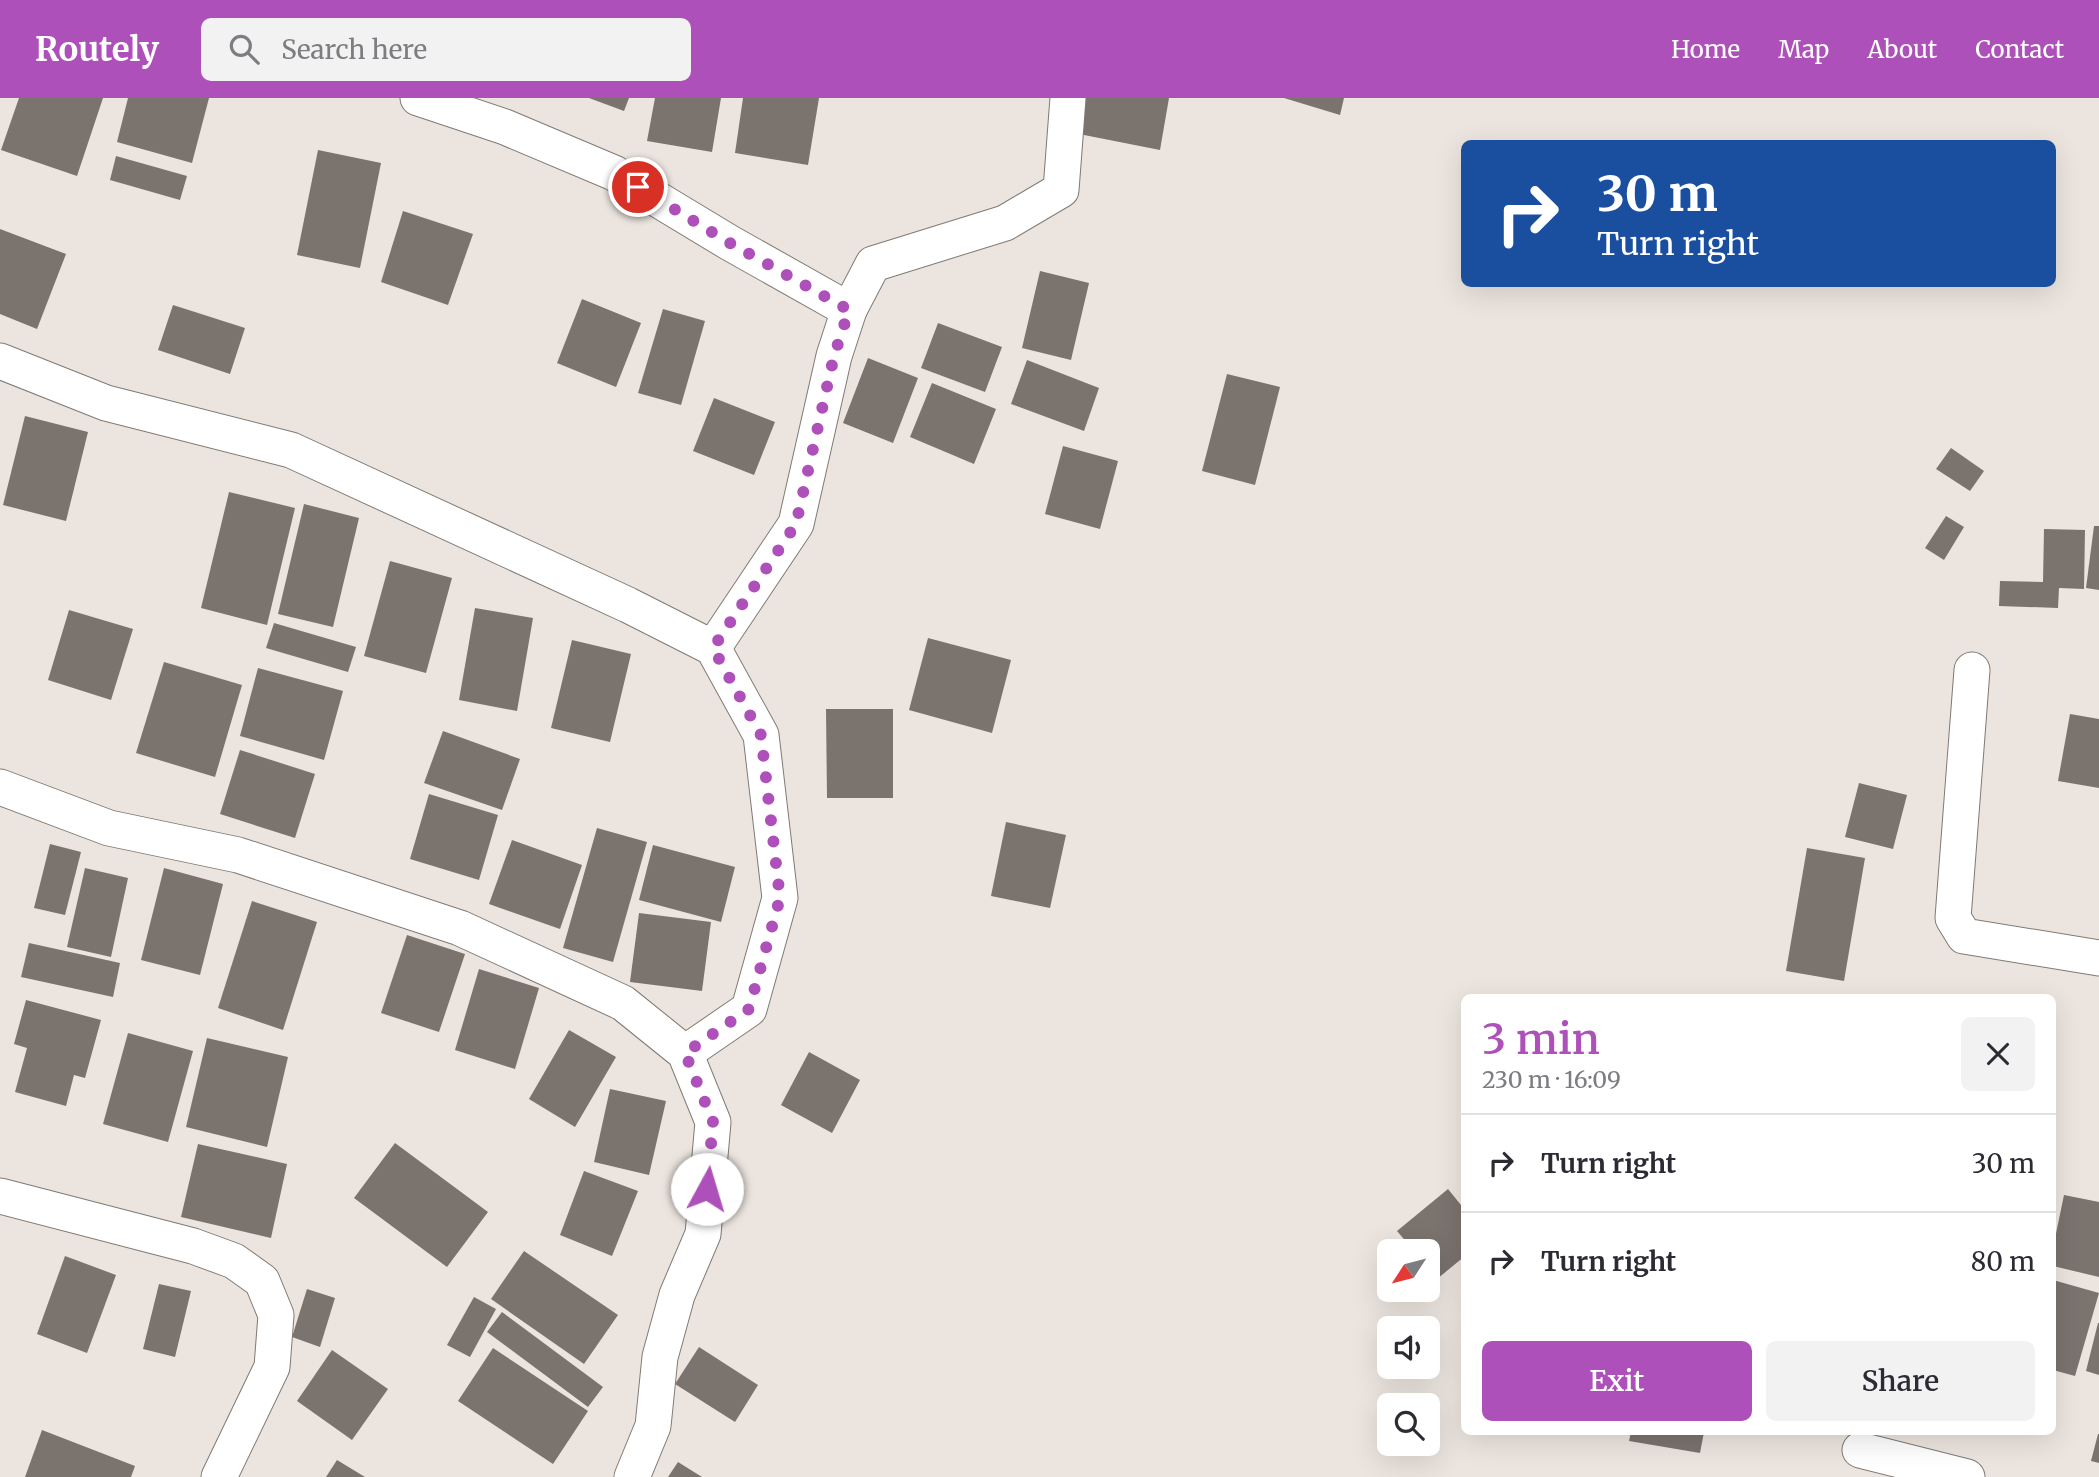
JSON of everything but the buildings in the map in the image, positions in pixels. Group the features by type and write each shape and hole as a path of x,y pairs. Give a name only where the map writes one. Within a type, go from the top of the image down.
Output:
{"street":[{"path":"418,98 505,127 614,173 849,310"},
{"path":"713,648 796,524 834,356 849,310 873,264 1005,223 1061,190 1068,98"},
{"path":"0,360 106,403 292,450 615,599 713,648 761,735 780,898 749,1009 685,1053"},
{"path":"1972,670 1953,918 1965,936 2099,958"},
{"path":"0,787 109,828 238,855 460,928 623,1003 685,1053 713,1122 703,1234 677,1296 660,1357 653,1426 632,1477"},
{"path":"0,1196 193,1246 234,1261 262,1281 276,1315 272,1367 219,1477"},
{"path":"1860,1450 1967,1477"}],"route":[{"path":"638,187 849,310 834,356 796,524 713,648 761,735 780,898 749,1009 685,1053 713,1122 707,1189"}]}
